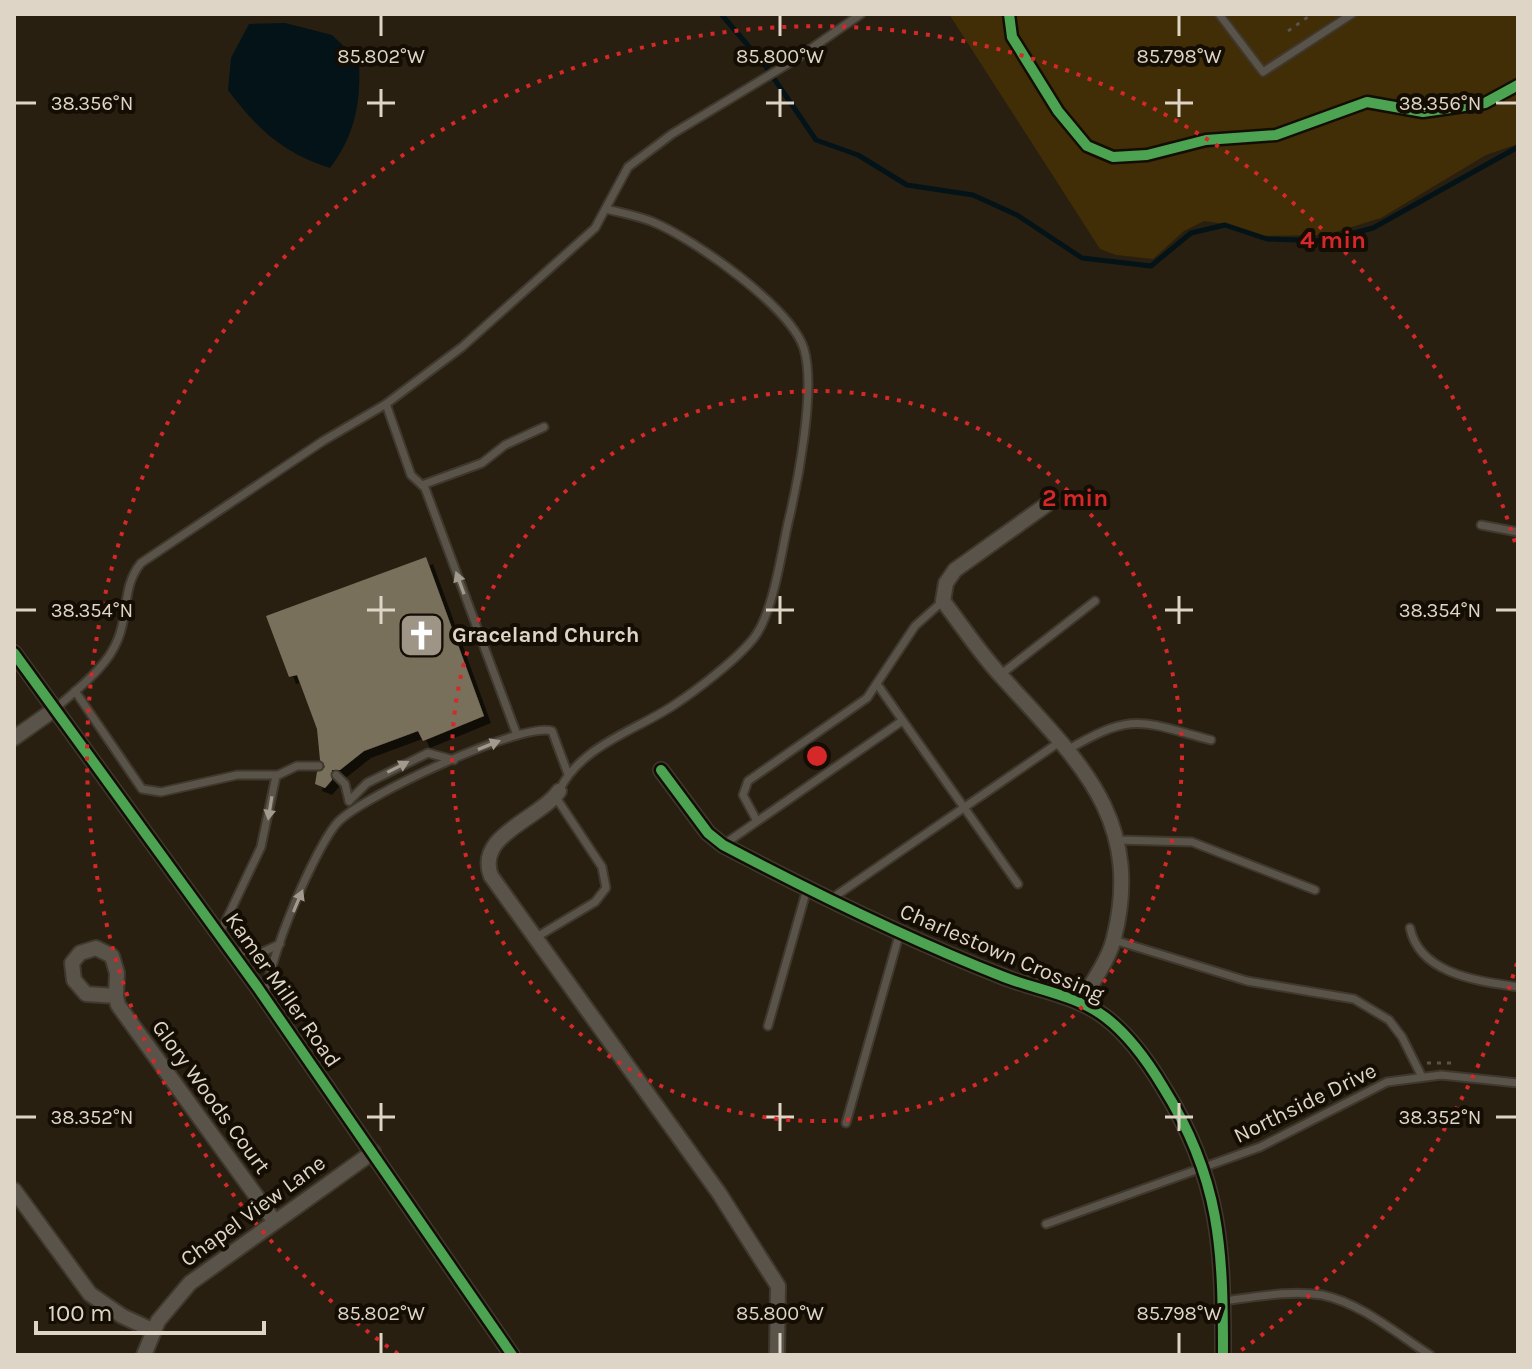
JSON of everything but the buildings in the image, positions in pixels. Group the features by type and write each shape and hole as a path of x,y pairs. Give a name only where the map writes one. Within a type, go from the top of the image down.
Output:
{"street":[{"path":"1046,505 955,570 946,583 943,601 1000,675 1065,745 1106,807 1118,840 1122,855 1114,940 1081,1003"},
{"name":"Kamer Miller Road","path":"14,653 268,1002 512,1355"},
{"path":"14,738 55,709"},
{"name":"Charlestown Crossing","path":"661,770 708,833 723,845 829,900 900,932 1005,978 1081,1003 1103,1015 1136,1049 1177,1109 1205,1168 1219,1229 1223,1355"},
{"path":"557,793 488,852 486,862 491,876 719,1193 778,1286 777,1355"},
{"name":"Glory Woods Court","path":"116,996 118,1005 275,1222"},
{"name":"Chapel View Lane","path":"144,1355 167,1308 190,1283 373,1152"},
{"path":"14,1190 90,1294 122,1316 154,1331"}],"lane":[{"path":"55,709 112,652 122,624 129,581 141,563 323,441 386,404 462,347 595,228 628,167 672,134 779,70 861,14"},
{"path":"1219,14 1256,67 1266,72 1352,14"},
{"path":"535,938 595,902 606,888 602,867 557,793 568,774 606,744 675,704 754,638 768,603 795,492 806,401 805,352 798,332 784,314 744,281 673,232 654,222 606,209"},
{"path":"386,404 411,475 422,485 431,503 517,735"},
{"path":"422,485 482,463 505,445 544,427"},
{"path":"1481,525 1518,532"},
{"path":"757,821 743,795 748,781 867,698 915,626 943,601"},
{"path":"1000,675 1095,601"},
{"path":"877,684 1018,884"},
{"path":"75,691 142,789 161,792 237,775 277,775 297,766 319,766"},
{"path":"829,900 963,807 1065,745 1137,720 1211,740"},
{"path":"723,845 902,721"},
{"path":"268,1002 271,964 280,943 320,850 336,823 350,811 454,760 536,728 552,731 568,774"},
{"path":"349,801 367,783 428,753 454,760"},
{"path":"219,934 261,847 277,775"},
{"path":"336,775 345,784 350,811"},
{"path":"1118,840 1192,842 1315,890"},
{"path":"768,1026 807,889"},
{"path":"1410,928 1425,952 1458,977 1518,987"},
{"path":"846,1123 900,932"},
{"path":"1114,940 1247,981 1354,999 1389,1020 1402,1037 1421,1075"},
{"path":"232,952 263,952 280,943"},
{"name":"Northside Drive","path":"1046,1224 1285,1136 1363,1092 1421,1075 1464,1075 1518,1083"},
{"path":"1223,1301 1280,1294 1322,1295 1359,1310 1430,1355"}],"path":[{"path":"1288,31 1312,14"},
{"path":"1416,1065 1455,1063"},
{"path":"1313,1106 1380,1073"}],"shaded area":[{"path":"949,14 1518,14 1518,144 1486,155 1381,218 1326,235 1255,236 1225,224 1204,221 1184,231 1153,259 1116,255 1100,249"},
{"path":"285,23 332,35 359,61 355,118 339,156 330,168 299,155 272,138 228,90 231,58 249,24"}],"waterway":[{"path":"721,14 764,64 816,140 858,155 907,185 973,195 1017,215 1082,258 1151,266 1191,233 1225,225 1267,239 1324,241 1373,228 1518,147"}],"cycle path":[{"path":"1009,14 1012,37 1058,111 1087,146 1113,157 1147,155 1206,140 1276,135 1367,102 1423,112 1485,103 1518,85"},
{"path":"14,653 258,988 512,1355"},
{"path":"661,770 708,833 723,845 826,898 932,947 1004,977 1082,1003 1122,1032 1163,1087 1197,1153 1215,1216 1222,1282 1223,1355"}],"place":[{"name":"Graceland Church","path":"421,635"}]}
